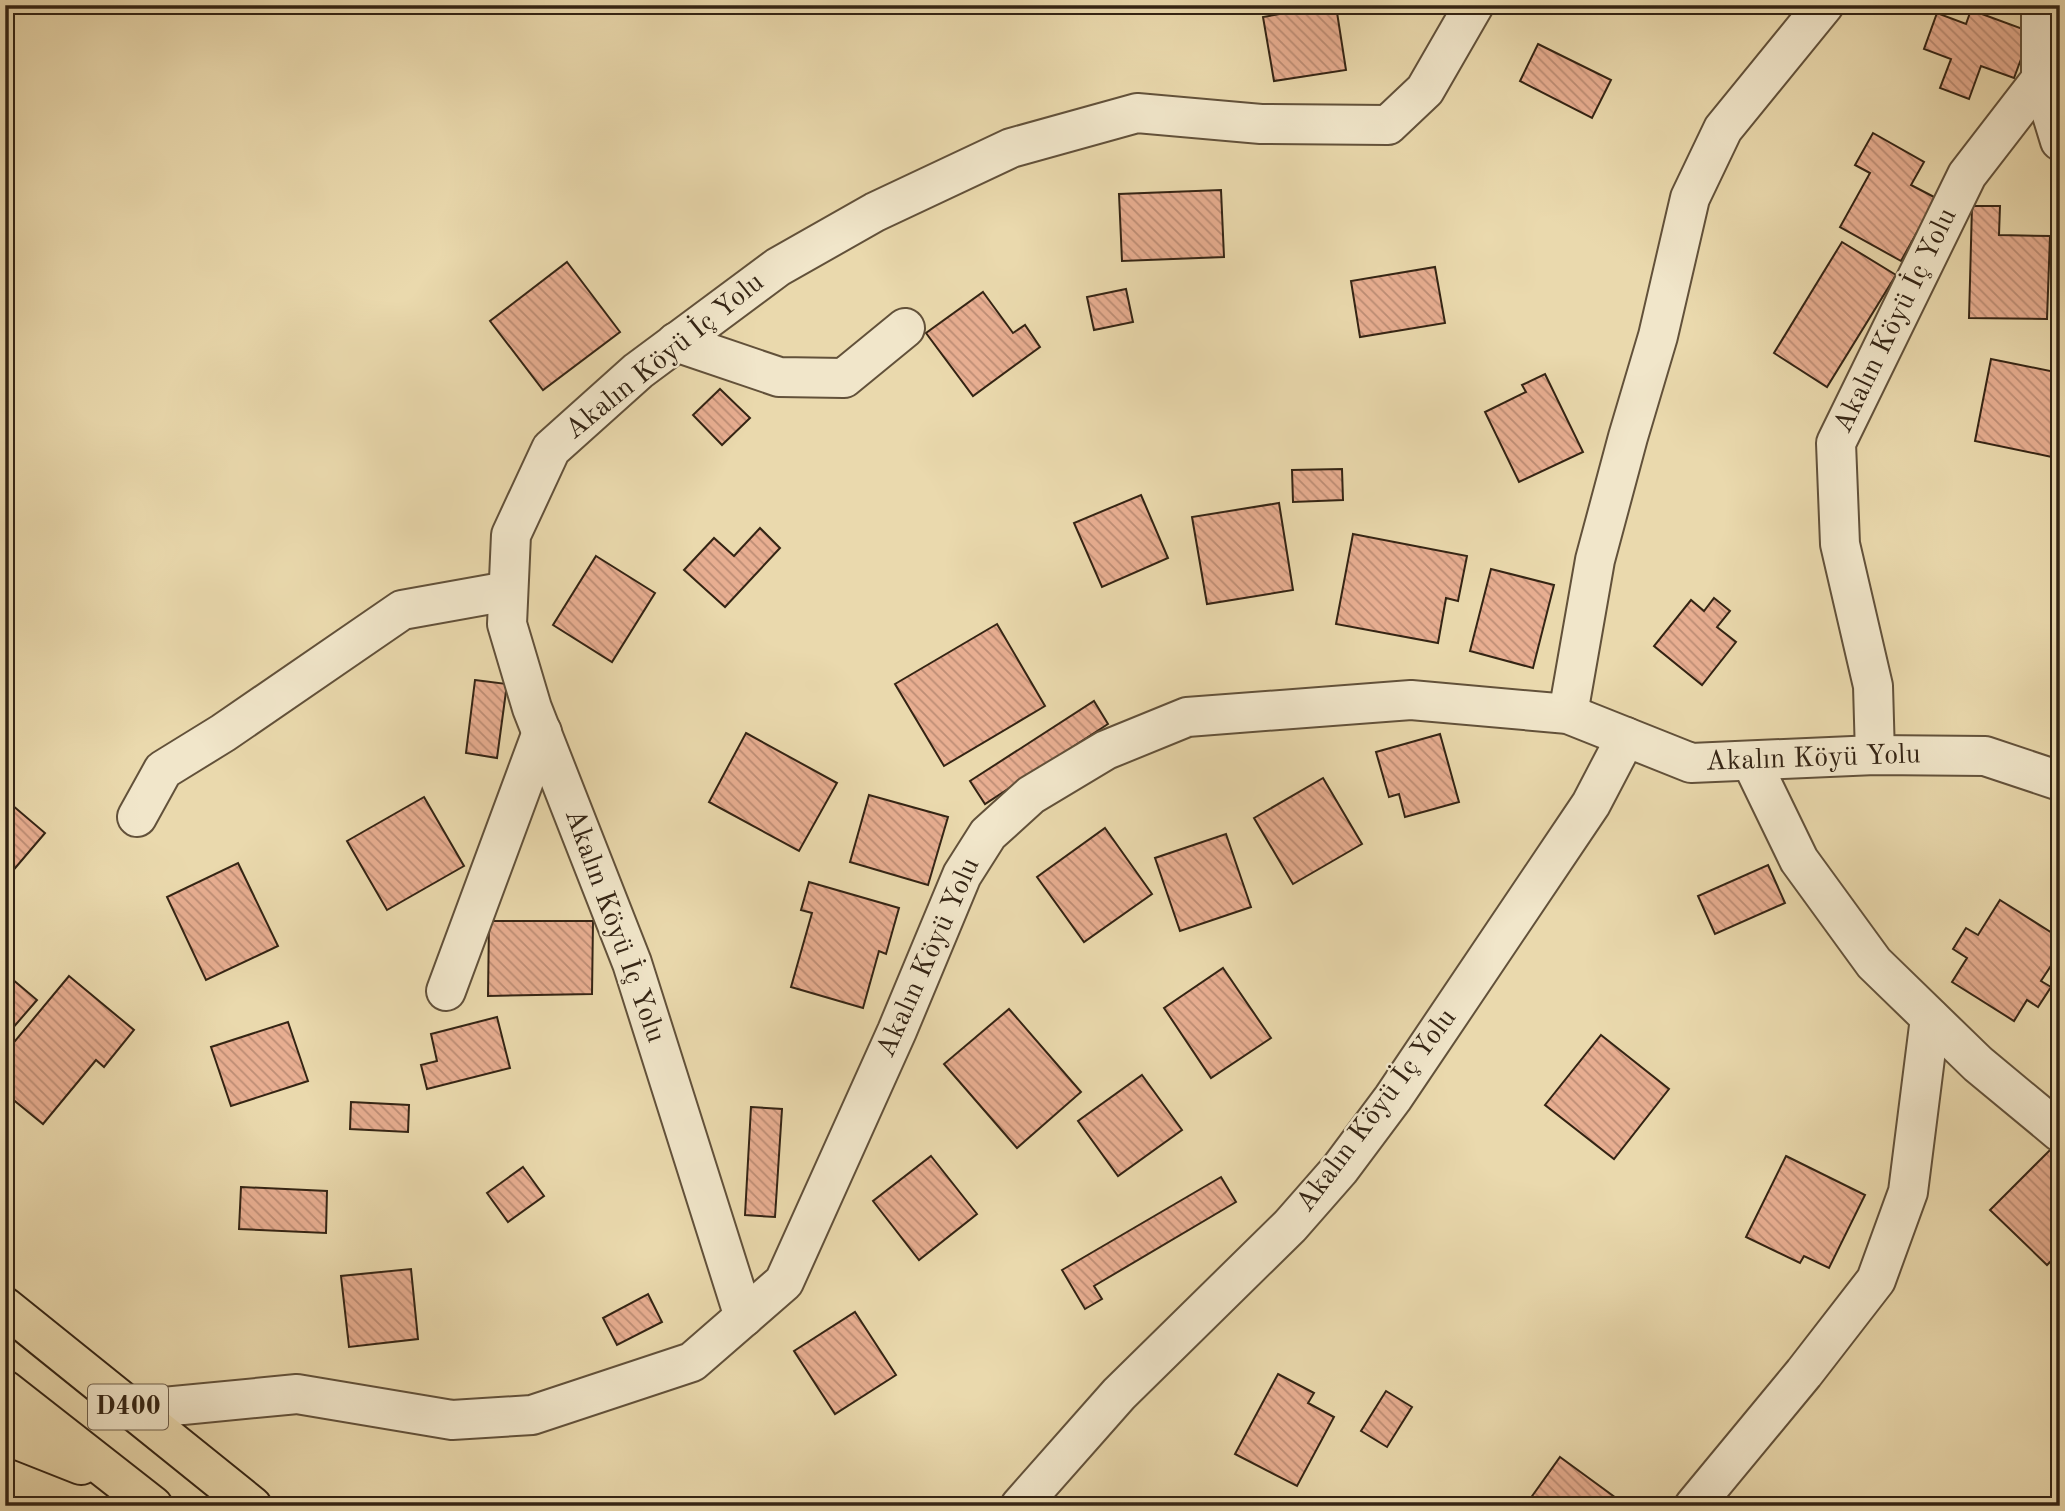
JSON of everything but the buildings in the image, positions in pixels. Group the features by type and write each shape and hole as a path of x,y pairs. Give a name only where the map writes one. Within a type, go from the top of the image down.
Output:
{"highway":[{"name":"D400","path":"5,1307 252,1506"},
{"name":"D400","path":"5,1390 153,1506"},
{"path":"5,1434 122,1482"}],"street":[{"name":"Akalın Köyü İç Yolu","path":"744,1317 632,963 542,732 506,624 511,535 551,449 638,371 778,267 875,212 1012,148 1137,113 1261,124 1388,125 1425,90 1474,5"},
{"path":"1568,714 1595,560 1658,336 1690,198 1723,130 1824,5"},
{"path":"2041,5 2041,79 2060,141"},
{"name":"Akalın Köyü İç Yolu","path":"1875,755 1873,686 1840,544 1836,443 1968,175 2041,79"},
{"path":"676,342 779,377 844,378 905,328"},
{"path":"137,817 163,769 223,733 402,610 508,591"},
{"name":"Akalın Köyü Yolu","path":"132,1410 297,1394 452,1420 532,1415 692,1362 784,1282 897,1031 962,875 988,834 1031,795 1106,750 1187,717 1412,700 1568,714 1691,764 1875,755 1985,756 2060,781"},
{"path":"446,991 542,732"},
{"name":"Akalın Köyü İç Yolu","path":"1020,1506 1119,1394 1290,1226 1340,1169 1393,1098 1591,804 1626,737"},
{"path":"1751,761 1799,860 1874,963 1978,1064 2060,1132"},
{"path":"1694,1506 1804,1373 1876,1280 1908,1192 1930,1018"}]}
